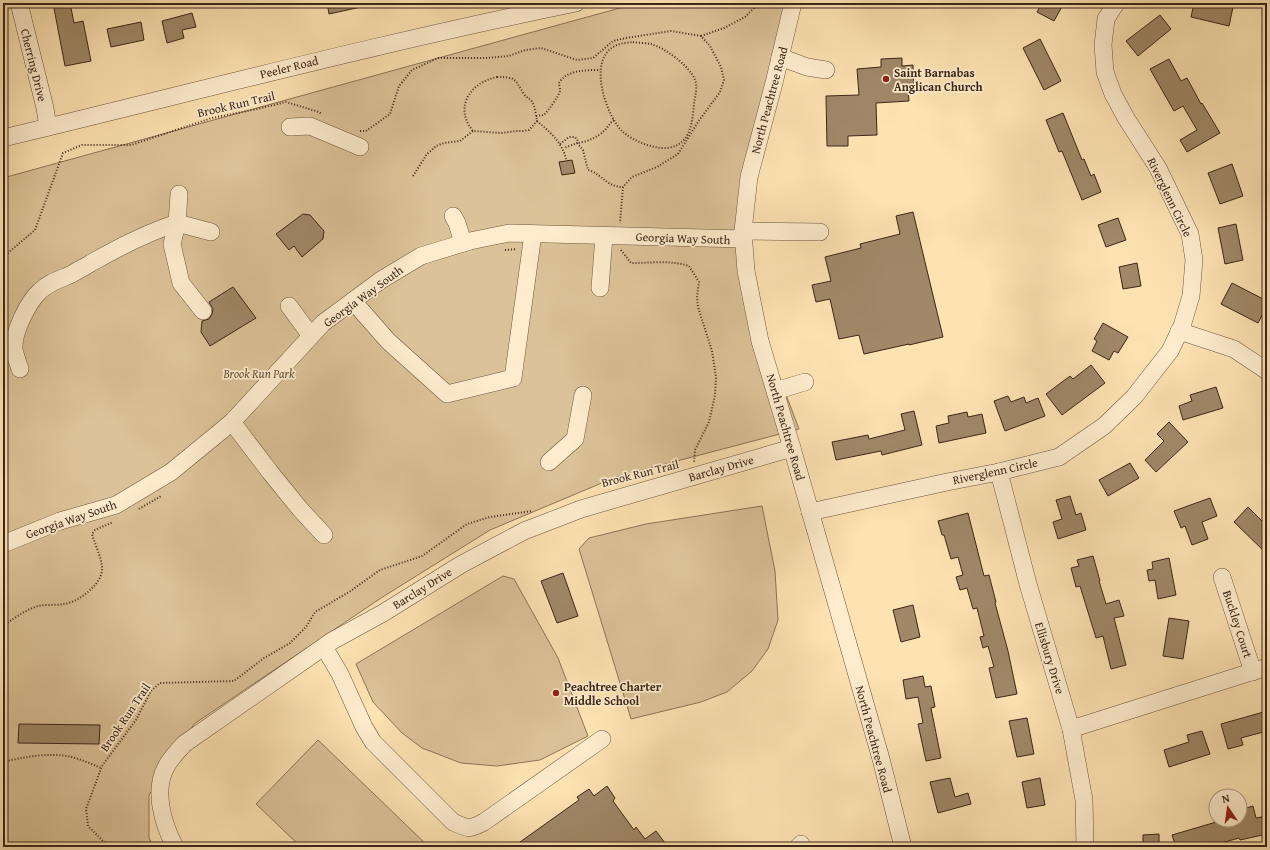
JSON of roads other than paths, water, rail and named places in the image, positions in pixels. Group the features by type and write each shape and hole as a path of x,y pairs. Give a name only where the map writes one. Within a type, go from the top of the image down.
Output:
{"street":[{"name":"Cherring Drive","path":"19,3 45,108 48,127"},
{"name":"Peeler Road","path":"3,138 337,55 507,10 576,3"},
{"name":"North Peachtree Road","path":"793,3 749,176 743,235 746,272 759,334 881,759 903,847"},
{"name":"Riverglenn Circle","path":"810,512 999,472 1059,457 1104,426 1134,397 1170,351 1182,326 1191,296 1194,260 1190,234 1158,168 1126,118 1113,94 1105,72 1103,45 1106,19 1116,3"},
{"path":"780,57 806,67 826,70"},
{"path":"290,127 310,126 359,139"},
{"path":"179,194 177,223 172,244 181,282 203,311"},
{"path":"453,216 457,223 463,243"},
{"path":"20,369 14,348 17,332 22,317 40,290 54,281 71,274 133,240 156,230 177,223 211,232"},
{"name":"Georgia Way South","path":"3,544 60,521 116,505 171,472 232,422 324,323 381,280 421,256 463,243 509,233 532,241 618,242 743,235 794,240 820,232"},
{"path":"353,301 388,341 447,394 513,378 532,241"},
{"path":"600,288 618,242"},
{"path":"289,306 311,336"},
{"path":"1179,331 1234,349 1267,371"},
{"path":"775,390 805,382"},
{"path":"549,462 575,439 583,395"},
{"path":"232,422 280,484 324,535"},
{"name":"Barclay Drive","path":"175,847 161,808 160,787 166,767 184,744 332,641 383,613 462,564 524,531 581,509 792,448"},
{"name":"Ellisbury Drive","path":"999,472 1028,584 1071,729 1084,800 1085,847"},
{"name":"Buckley Court","path":"1222,577 1260,669"},
{"path":"324,647 340,674 364,728 373,742 453,822 466,828 484,822 602,739"},
{"path":"1071,729 1260,669"}],"place":[{"name":"Saint Barnabas Anglican Church","path":"886,79"},
{"name":"Peachtree Charter Middle School","path":"556,693"}],"park label":[{"name":"Brook Run Park","path":"259,373"}]}
